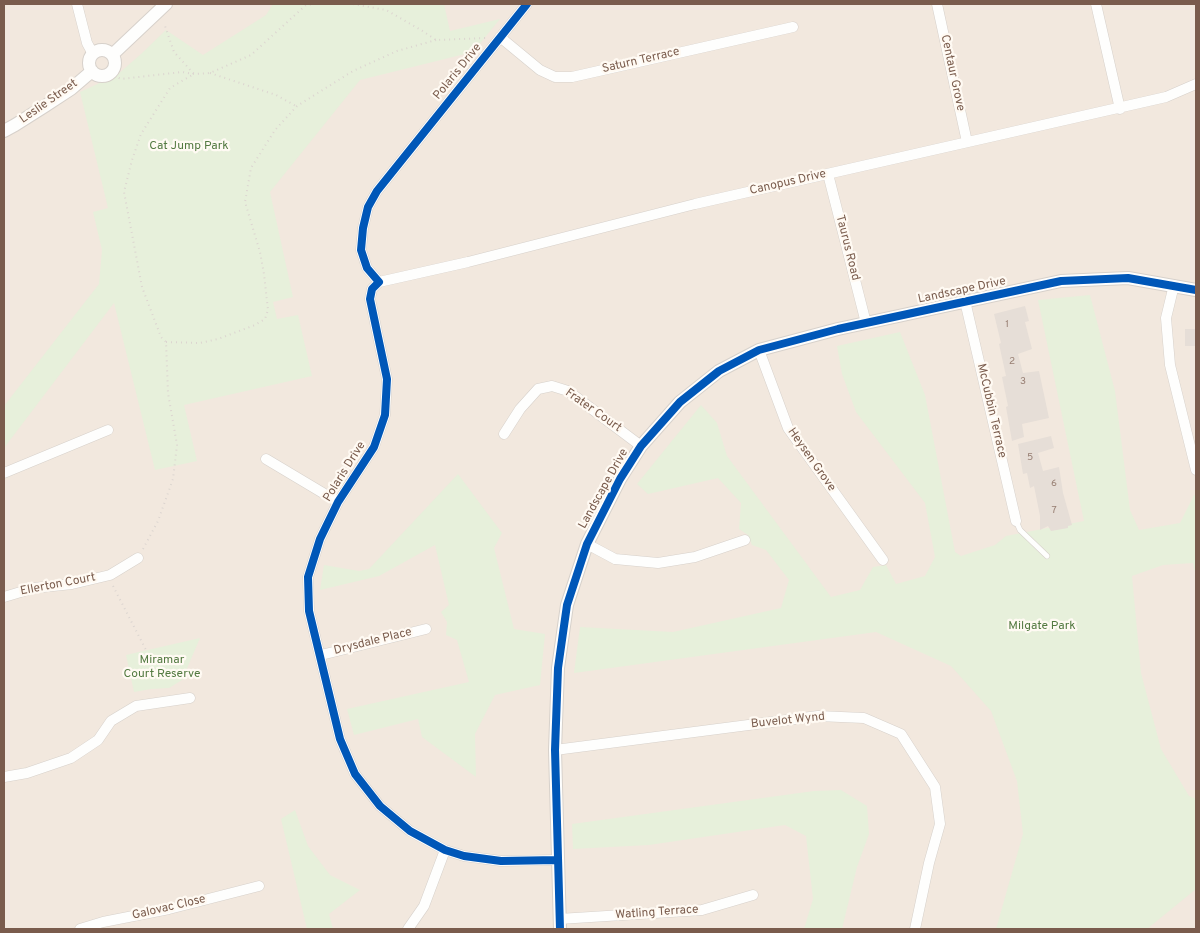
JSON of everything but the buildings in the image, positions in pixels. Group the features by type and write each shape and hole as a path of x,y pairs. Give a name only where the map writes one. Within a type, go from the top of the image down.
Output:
{"street":[{"path":"77,4 87,43 93,54"},
{"name":"Polaris Drive","path":"527,4 377,191 368,207 363,228 361,250 367,268 379,282 372,289 370,299 387,379 385,415 374,447 338,502 320,539 308,577 309,611 340,739 355,774 380,806 410,831 445,850 464,856 501,861 557,860"},
{"name":"Centaur Grove","path":"937,4 967,142"},
{"path":"1096,4 1120,108"},
{"path":"112,55 164,6"},
{"name":"Saturn Terrace","path":"500,37 540,70 555,77 572,77 793,27"},
{"path":"103,50 112,55 115,64 110,73 100,76 92,71 89,62 93,54 103,50"},
{"name":"Leslie Street","path":"4,130 58,97 92,71"},
{"name":"Canopus Drive","path":"379,282 468,262 695,204 1166,98 1196,84"},
{"name":"Taurus Road","path":"828,174 866,323"},
{"name":"Landscape Drive","path":"559,924 555,750 558,668 567,605 587,544 620,480 641,446 680,402 719,371 759,350 838,329 1061,281 1128,278 1196,290"},
{"path":"1174,285 1166,318 1170,365 1196,470"},
{"name":"McCubbin Terrace","path":"965,302 1016,521"},
{"name":"Heysen Grove","path":"759,350 788,428 883,560"},
{"name":"Frater Court","path":"504,434 520,409 538,389 552,386 568,391 641,446"},
{"path":"4,473 108,430"},
{"path":"266,459 338,502"},
{"path":"587,544 615,559 658,563 695,557 745,540"},
{"name":"Ellerton Court","path":"4,597 34,588 72,584 108,576 138,558"},
{"name":"Drysdale Place","path":"321,655 426,629"},
{"path":"4,777 27,773 71,758 98,740 111,720 136,706 190,698"},
{"name":"Buvelot Wynd","path":"555,750 818,716 864,718 901,734 935,787 940,824 914,929"},
{"path":"408,929 424,906 445,850"},
{"name":"Galovac Close","path":"80,929 259,886"},
{"name":"Watling Terrace","path":"559,924 702,910 753,895"}],"lane":[{"path":"1016,521 1020,530 1047,556"}],"path":[{"path":"110,73 121,79 182,72 194,74 210,73 251,55 306,5 316,4"},
{"path":"353,4 386,10 436,40"},
{"path":"164,6 166,30 174,52 194,74"},
{"path":"166,342 200,343 218,339 255,325 265,319 268,310 264,274 260,252 245,202 251,168 275,130 297,106 353,71 397,51 436,40 500,37"},
{"path":"210,73 276,95 297,106"},
{"path":"138,558 158,521 173,479 177,445 168,394 166,342 161,336 150,312 142,287 124,192 141,134 170,88 194,74"},
{"path":"108,576 146,650"}],"shaded area":[{"path":"4,4 1196,4 1196,929 4,929"}],"green space":[{"name":"Cat Jump Park","path":"273,4 444,4 450,31 500,19 473,52 360,80 270,192 293,297 273,302 277,319 298,315 312,376 184,405 197,461 155,470 114,303 4,448 4,406 99,284 102,250 93,212 108,208 80,92 117,75 166,30 203,55 266,15"},
{"name":"Milgate Park","path":"1090,295 1115,391 1130,510 1139,530 1180,523 1194,495 1196,495 1196,576 1193,563 1163,565 1132,576 1141,673 1161,749 1189,796 1196,799 1196,889 1147,929 996,929 1023,834 1017,781 991,711 951,666 876,632 574,673 580,627 673,632 781,608 789,580 766,550 752,545 748,535 739,529 741,503 718,478 648,494 637,484 701,405 717,423 727,456 831,597 860,590 873,567 886,565 896,584 925,576 935,557 925,503 856,412 842,374 837,346 900,332 925,395 955,552 961,556 995,545 1006,536 1084,521 1038,300"},
{"path":"458,474 502,533 494,548 514,629 545,634 540,685 495,695 475,734 476,777 422,737 418,719 354,735 347,709 469,682 457,640 446,635 447,622 441,612 449,605 435,545 379,576 320,590 324,565 359,571 369,569"},
{"name":"Miramar Court Reserve","path":"200,638 182,680 169,688 134,692 126,655"},
{"path":"841,790 867,806 869,834 857,867 842,929 804,929 813,899 806,836 785,825 649,845 573,849 572,824 814,791"},
{"path":"295,810 308,846 330,875 360,890 329,914 333,929 307,929 281,819"}],"cycle path":[{"path":"527,4 377,191 368,207 363,228 361,250 367,268 379,282 372,289 370,299 387,379 385,415 374,447 338,502 320,539 308,577 309,611 340,739 355,774 380,806 410,831 445,850 464,856 501,861 557,860"},
{"path":"560,929 555,750 558,668 567,605 587,544 620,479 641,446 680,402 719,371 759,350 838,329 1061,281 1128,278 1196,290"}]}
